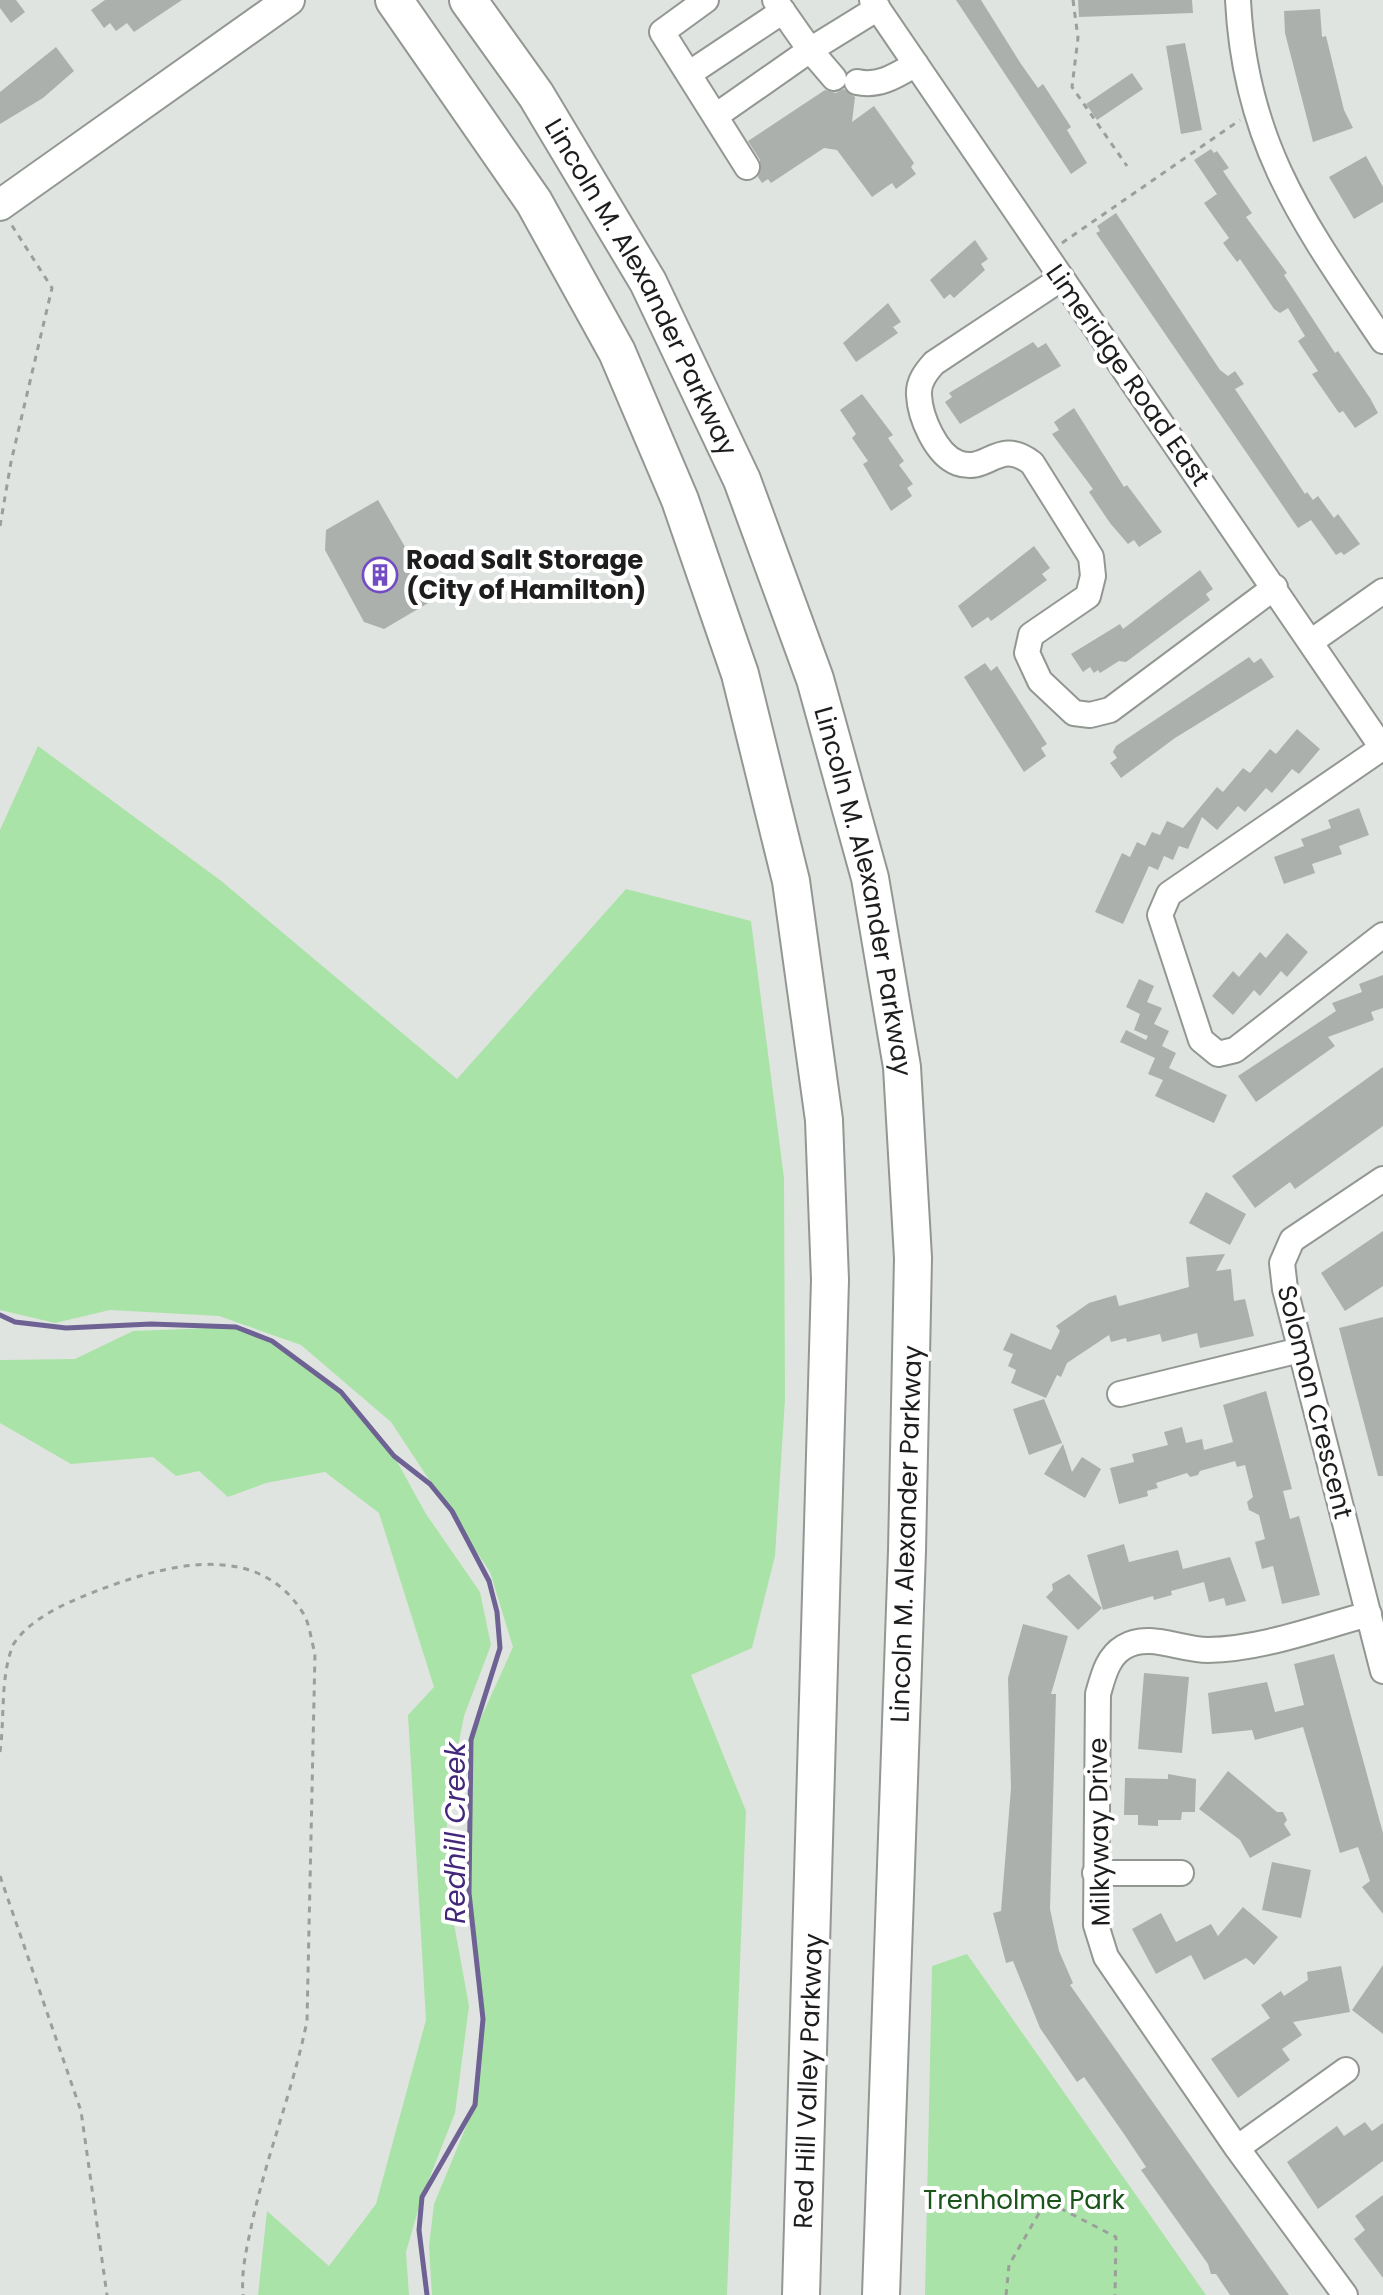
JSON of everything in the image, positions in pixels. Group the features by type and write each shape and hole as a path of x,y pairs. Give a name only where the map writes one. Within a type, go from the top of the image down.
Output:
{"highway":[{"name":"Lincoln M. Alexander Parkway","path":"394,0 534,202 617,352 680,500 740,674 791,881 824,1120 830,1280 815,1868"},
{"name":"Lincoln M. Alexander Parkway","path":"468,0 536,95 648,282 742,480 815,679 870,878 902,1067 913,1258 881,2295"},
{"name":"Red Hill Valley Parkway","path":"801,2295 815,1868"}],"main road":[{"path":"4,212 289,0"}],"street":[{"path":"706,0 662,32 747,167"},
{"path":"1238,0 1240,39 1259,127 1299,215 1383,341"},
{"path":"717,115 875,4"},
{"name":"Limeridge Road East","path":"875,4 1383,749"},
{"path":"690,73 779,6 810,50 846,80 869,85 890,79 916,64"},
{"path":"1062,278 934,363 922,378 919,396 934,442 954,461 982,462 1007,451 1019,453 1032,463 1091,557 1093,576 1088,596 1031,635 1027,653 1040,681 1074,713 1090,715 1110,710 1275,587"},
{"path":"1312,641 1383,591"},
{"path":"1383,749 1169,894 1160,915 1201,1040 1218,1054 1235,1050 1383,935"},
{"name":"Solomon Crescent","path":"1383,1179 1292,1240 1282,1263 1300,1350 1383,1671"},
{"path":"1120,1394 1300,1350"},
{"name":"Milkyway Drive","path":"1345,2295 1237,2148 1106,1957 1096,1925 1098,1694 1106,1666 1124,1647 1148,1640 1206,1650 1246,1647 1369,1614"},
{"path":"1095,1873 1181,1873"},
{"path":"1237,2148 1346,2070"}],"path":[{"path":"1073,0 1078,38 1072,87 1127,166"},
{"path":"1046,256 1243,118 1254,106"},
{"path":"0,526 52,288 4,212"},
{"path":"0,1752 1,1671 15,1642 68,1602 151,1570 193,1564 226,1564 277,1583 304,1614 315,1653 307,1878 307,2021 297,2070 265,2166 241,2274 243,2295"},
{"path":"0,1876 81,2111 107,2295"},
{"path":"1006,2295 1009,2265 1046,2201 1116,2237 1115,2295"}],"green space":[{"path":"38,746 220,880 457,1079 626,889 751,921 784,1178 785,1399 775,1556 752,1648 691,1675 746,1811 727,2295 432,2295 429,2246 434,2204 475,2105 483,2019 469,1893 471,1740 513,1647 490,1572 391,1422 301,1345 219,1316 110,1310 55,1323 0,1310 0,830"},
{"path":"236,1327 272,1341 341,1392 394,1456 426,1514 480,1592 491,1645 464,1716 448,1799 445,1874 469,2006 455,2113 422,2197 406,2252 409,2295 258,2295 267,2211 329,2266 376,2204 426,2020 408,1715 434,1687 379,1513 325,1472 266,1483 228,1497 199,1471 176,1476 153,1457 71,1464 0,1423 0,1360 75,1359 133,1331"},
{"name":"Trenholme Park","path":"967,1954 1206,2295 925,2295 932,1966"}],"building":[{"path":"0,0 16,0 25,12 11,23 0,8"},
{"path":"105,0 182,0 134,32 127,23 116,31 110,23 104,28 91,10"},
{"path":"956,0 981,0 1038,88 1043,84 1071,127 1067,130 1087,163 1071,174"},
{"path":"1078,0 1192,0 1193,13 1079,17"},
{"path":"1320,9 1322,37 1326,36 1344,110 1353,128 1313,142 1285,33 1284,11"},
{"path":"1185,43 1202,130 1181,134 1166,46"},
{"path":"56,47 74,71 43,98 0,124 0,92"},
{"path":"1132,73 1143,89 1097,120 1086,104"},
{"path":"844,89 855,97 852,122 874,106 914,163 911,167 916,174 896,189 892,183 872,197 837,150 824,148 771,183 768,179 762,183 758,177 760,160 748,141 825,90 836,93"},
{"path":"1211,149 1214,153 1217,151 1229,168 1223,171 1252,213 1246,217 1287,273 1284,275 1378,413 1355,428 1343,411 1339,413 1312,374 1318,371 1298,341 1305,336 1288,308 1280,313 1274,309 1240,259 1237,262 1223,243 1229,238 1204,203 1217,194 1194,160"},
{"path":"1366,156 1383,187 1383,202 1354,219 1329,177"},
{"path":"1116,213 1220,370 1228,376 1235,371 1244,384 1235,389 1305,494 1307,492 1313,500 1318,496 1334,518 1338,514 1360,544 1344,555 1341,552 1336,555 1311,520 1298,528 1096,233 1100,231 1097,226"},
{"path":"975,240 988,259 981,264 985,270 954,298 950,294 944,299 930,280"},
{"path":"888,303 901,322 893,327 898,333 856,362 843,343"},
{"path":"1033,342 1038,348 1046,343 1061,366 960,424 945,402 952,397 949,393"},
{"path":"862,394 893,435 888,438 904,461 899,465 913,484 907,488 912,496 891,511 863,464 868,461 852,438 856,434 840,410"},
{"path":"1074,408 1124,487 1127,485 1162,532 1139,547 1134,540 1128,544 1110,523 1089,492 1093,489 1052,434 1059,430 1054,422"},
{"name":"Road Salt Storage (City of Hamilton)","path":"378,500 435,599 384,629 364,622 325,550 326,530"},
{"path":"1034,546 1050,568 1042,574 1047,580 991,621 988,617 972,628 958,606"},
{"path":"1200,570 1213,589 1206,594 1210,600 1126,662 1119,661 1100,673 1098,670 1094,673 1090,667 1083,672 1071,654 1120,624 1123,629"},
{"path":"1249,657 1254,663 1261,658 1274,677 1175,738 1121,778 1110,763 1117,758 1113,752 1116,746"},
{"path":"985,663 991,671 997,666 1047,744 1041,748 1046,756 1024,772 964,677"},
{"path":"1297,729 1320,749 1299,774 1292,769 1272,793 1266,788 1245,812 1238,806 1217,830 1202,817 1188,849 1179,846 1173,860 1164,856 1158,870 1149,866 1123,924 1095,912 1122,853 1130,857 1137,842 1145,846 1152,832 1160,835 1167,821 1183,828 1217,787 1223,792 1243,768 1250,773 1270,749 1276,754"},
{"path":"1359,808 1369,835 1339,846 1342,854 1312,864 1315,873 1284,884 1274,857 1304,846 1301,839 1331,828 1328,820"},
{"path":"1287,933 1308,952 1287,977 1281,971 1260,996 1254,990 1233,1015 1212,996 1233,971 1239,977 1260,952 1266,958"},
{"path":"1383,975 1383,1008 1371,1012 1374,1020 1328,1037 1335,1046 1256,1102 1238,1076 1336,1011 1332,1003 1362,992 1359,984"},
{"path":"1139,979 1154,986 1147,1002 1162,1008 1154,1024 1169,1031 1162,1046 1176,1053 1169,1068 1227,1095 1214,1123 1155,1096 1163,1080 1148,1074 1155,1058 1120,1042 1126,1030 1146,1040 1148,1036 1134,1030 1140,1014 1126,1007"},
{"path":"1383,1067 1383,1126 1295,1189 1290,1182 1255,1208 1232,1176"},
{"path":"1206,1192 1246,1214 1230,1245 1189,1223"},
{"path":"1383,1231 1383,1286 1345,1311 1321,1273"},
{"path":"1225,1254 1216,1271 1231,1269 1234,1301 1245,1299 1254,1336 1200,1348 1197,1333 1162,1342 1160,1334 1127,1342 1126,1338 1111,1342 1109,1335 1067,1363 1061,1377 1057,1375 1046,1398 1011,1383 1016,1370 1008,1366 1013,1354 1003,1350 1011,1333 1051,1350 1060,1331 1056,1326 1089,1303 1116,1295 1119,1306 1189,1287 1186,1257"},
{"path":"1383,1317 1383,1476 1378,1476 1339,1328"},
{"path":"1266,1391 1292,1489 1283,1491 1290,1519 1299,1516 1320,1595 1282,1604 1273,1566 1262,1569 1255,1542 1265,1539 1259,1515 1249,1510 1247,1502 1253,1497 1245,1465 1237,1467 1235,1461 1190,1477 1187,1473 1156,1483 1158,1488 1147,1491 1148,1496 1119,1504 1110,1468 1134,1462 1132,1454 1168,1445 1164,1432 1182,1427 1186,1443 1202,1439 1204,1450 1233,1442 1223,1405"},
{"path":"1044,1399 1062,1443 1029,1455 1013,1409"},
{"path":"1063,1444 1072,1472 1082,1457 1101,1469 1085,1498 1044,1474"},
{"path":"1124,1544 1129,1562 1178,1550 1183,1569 1230,1557 1246,1601 1226,1606 1224,1598 1209,1602 1204,1582 1171,1591 1172,1595 1154,1600 1153,1596 1103,1610 1087,1555"},
{"path":"1069,1574 1102,1608 1078,1630 1046,1597 1053,1590 1052,1584"},
{"path":"1023,1624 1068,1636 1051,1694 1056,1694 1050,1909 1059,1951 1073,1983 1070,1985 1289,2295 1230,2295 1216,2274 1211,2274 1208,2264 1141,2170 1146,2167 1124,2134 1084,2077 1077,2082 1040,2028 1013,1961 1006,1963 993,1913 1001,1911 1011,1788 1008,1678"},
{"path":"1334,1654 1383,1833 1383,1914 1362,1887 1370,1881 1358,1847 1340,1853 1303,1727 1255,1740 1252,1730 1212,1734 1208,1693 1267,1682 1275,1712 1304,1705 1294,1664"},
{"path":"1144,1673 1189,1677 1182,1753 1138,1749"},
{"path":"1228,1771 1277,1812 1283,1812 1287,1820 1284,1824 1291,1835 1250,1858 1240,1840 1199,1809"},
{"path":"1168,1774 1196,1779 1195,1812 1182,1812 1181,1820 1158,1820 1158,1826 1138,1825 1138,1815 1124,1815 1125,1778 1168,1779"},
{"path":"1272,1862 1311,1870 1301,1918 1262,1910"},
{"path":"1243,1907 1278,1937 1254,1965 1246,1958 1204,1980 1191,1955 1156,1974 1132,1929 1161,1913 1176,1942 1211,1924 1218,1936"},
{"path":"1383,1965 1383,2034 1352,2010"},
{"path":"1341,1966 1350,2012 1293,2022 1302,2035 1282,2049 1290,2060 1238,2098 1211,2059 1270,2018 1261,2005 1281,1991 1284,1996 1308,1980 1307,1972"},
{"path":"1365,2122 1372,2131 1383,2123 1383,2161 1318,2209 1287,2162 1337,2126 1344,2136"},
{"path":"1383,2195 1383,2278 1354,2239 1365,2230 1355,2216"}],"waterway":[{"name":"Redhill Creek","path":"0,1315 15,1322 66,1328 151,1324 236,1327 272,1341 341,1392 394,1456 430,1484 452,1511 489,1581 497,1612 500,1648 471,1740 469,1893 483,2019 475,2105 422,2197 419,2230 427,2295"}],"place":[{"name":"Road Salt Storage (City of Hamilton)","path":"380,575"}]}
